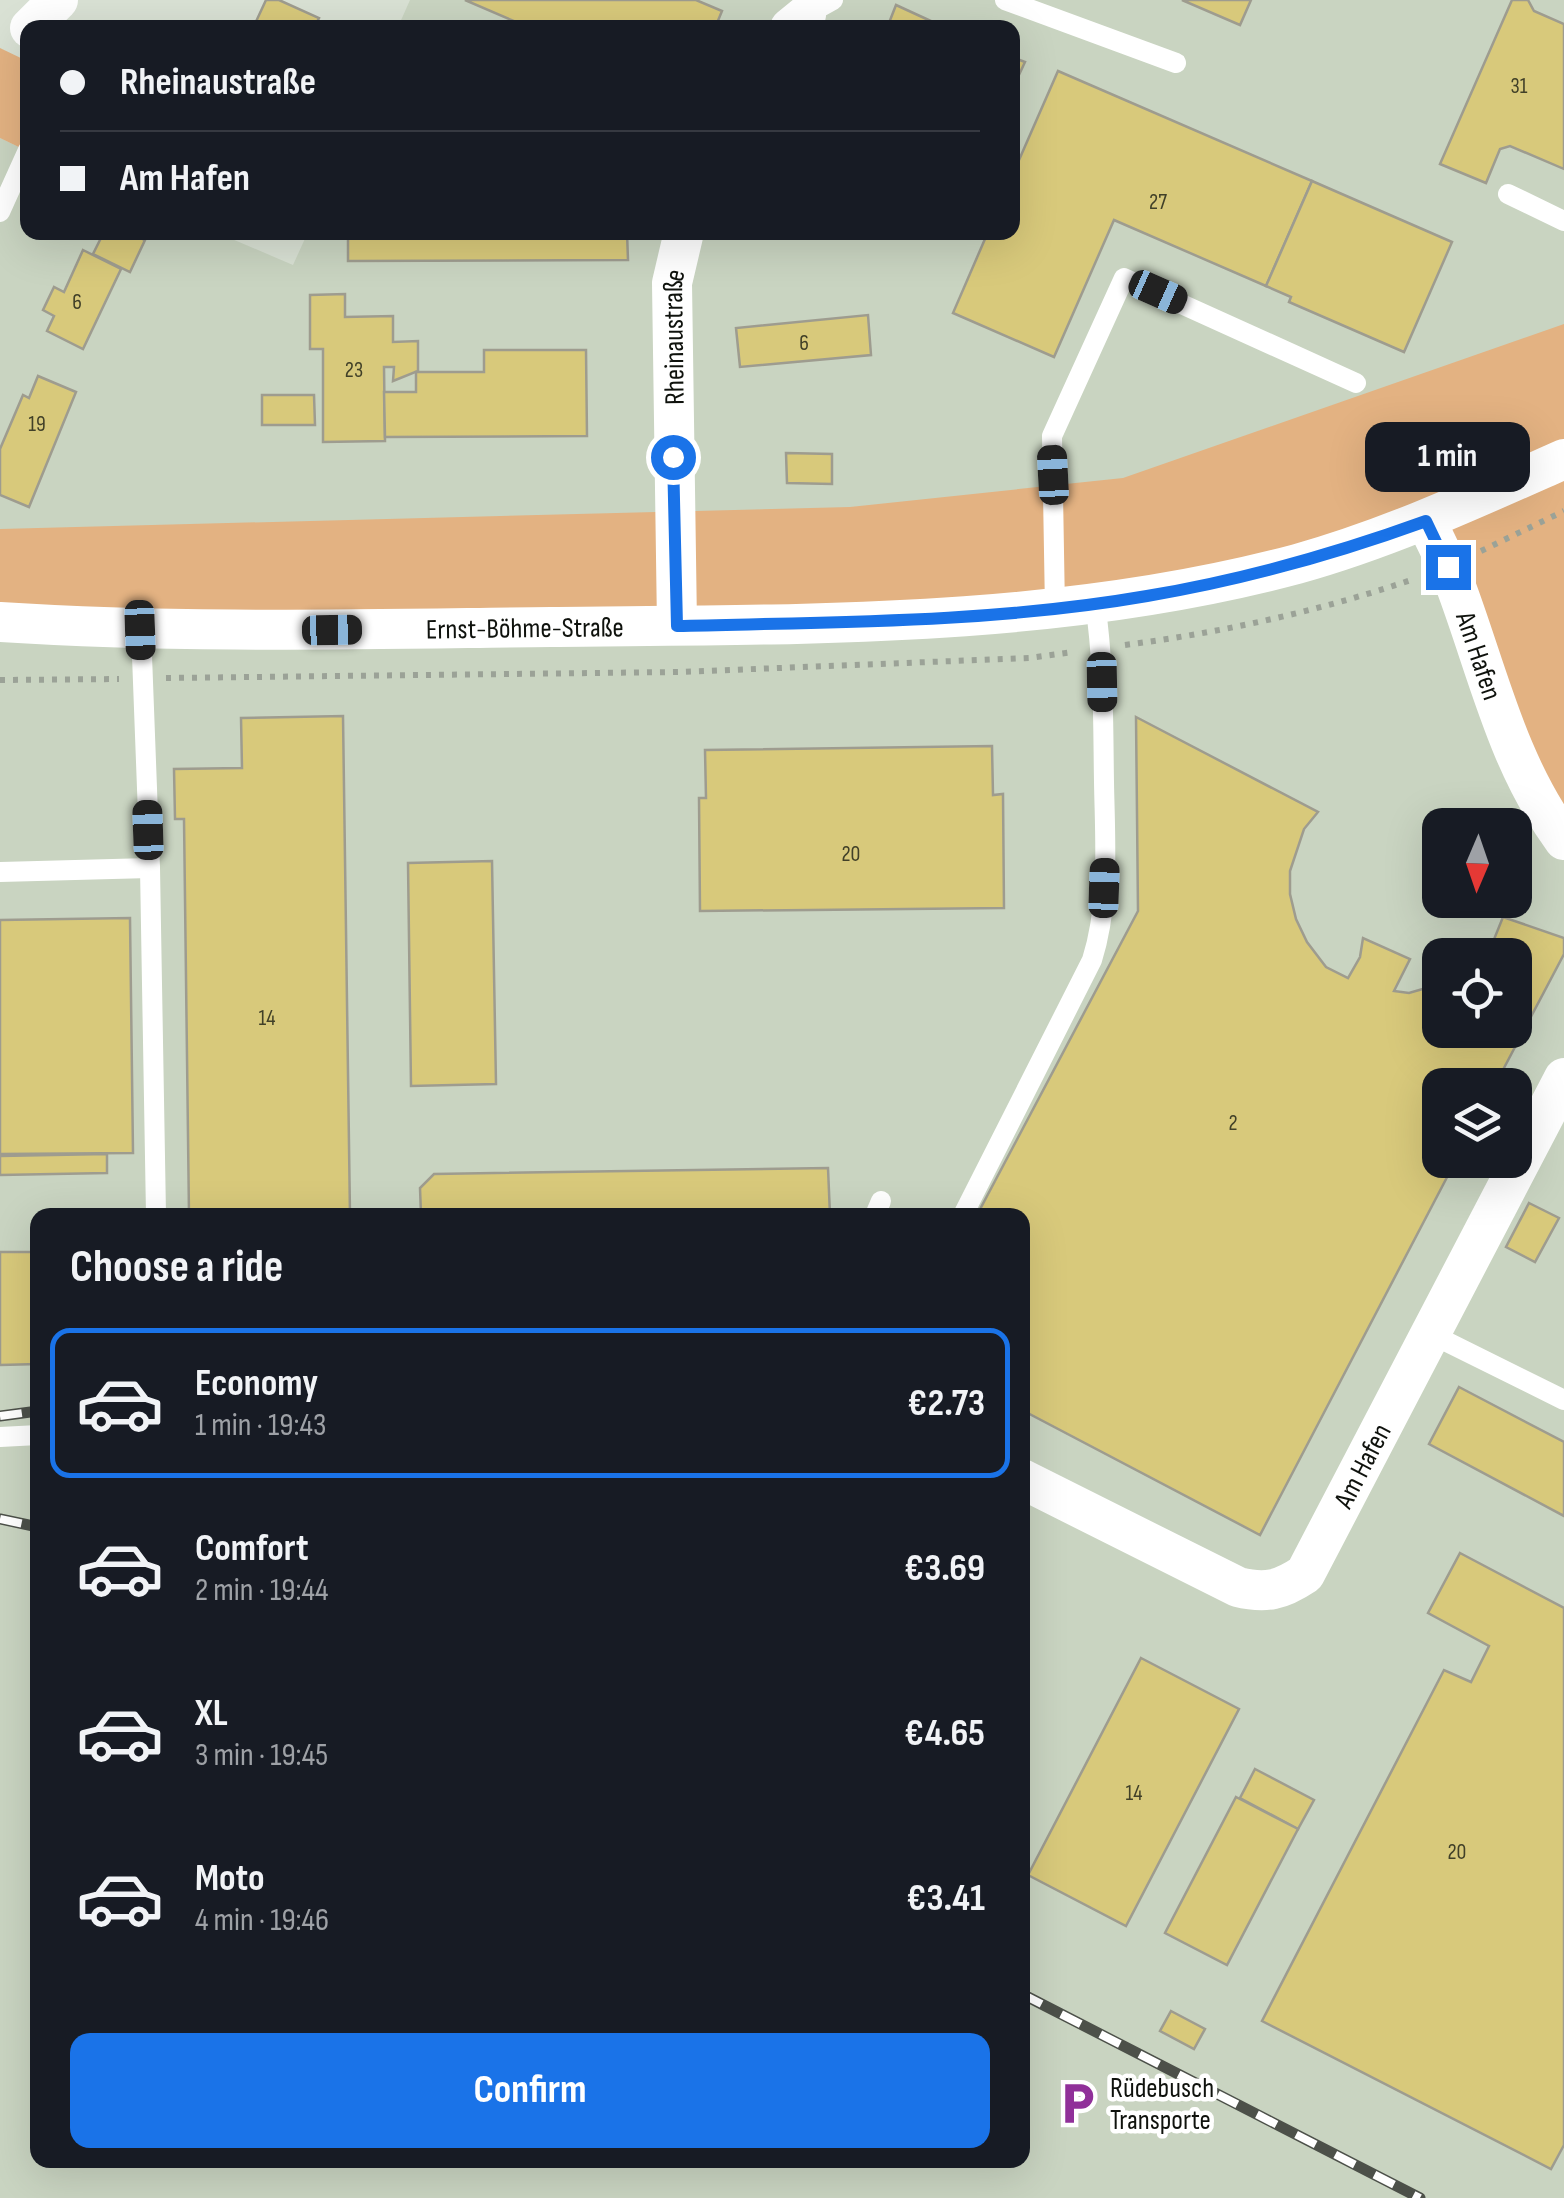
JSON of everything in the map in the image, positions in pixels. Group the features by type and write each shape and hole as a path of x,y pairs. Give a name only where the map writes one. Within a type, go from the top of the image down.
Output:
{"street":[{"path":"41,20 58,0"},
{"name":"Rheinaustraße","path":"677,626 672,283 682,240"},
{"name":"Ernst-Böhme-Straße","path":"0,622 140,630 677,626 847,622 1054,609 1146,596 1294,564 1426,521 1564,458"},
{"name":"Am Hafen","path":"1426,521 1454,582 1500,720 1522,771 1564,840"},
{"name":"Am Hafen","path":"1030,1483 1238,1587 1260,1593 1282,1589 1304,1574 1564,1078"}],"lane":[{"path":"1006,0 1176,63"},
{"path":"0,212 20,168"},
{"path":"1508,194 1564,222"},
{"path":"1054,609 1052,436 1124,278 1356,382"},
{"path":"967,1208 1092,960 1102,927 1105,849 1102,648 1095,603"},
{"path":"140,630 150,868 156,1208"},
{"path":"0,872 150,868"},
{"path":"1431,1334 1564,1400"},
{"path":"0,1437 30,1435"}],"shaded area":[{"path":"410,0 1564,0 1564,2198 0,2198 0,138 20,148 20,240 234,240 293,265 304,240 1020,240 1020,20 401,20"},
{"path":"0,48 20,58 20,148 0,138"},
{"path":"1564,324 1564,840 1426,521 1041,610 0,622 0,529 850,507 1123,478"}],"building":[{"path":"266,0 279,0 319,18 318,20 257,20"},
{"path":"465,0 696,0 722,11 718,20 511,20"},
{"path":"1182,0 1251,0 1240,25"},
{"path":"1512,0 1528,0 1534,11 1564,24 1564,169 1510,146 1500,149 1486,183 1440,164"},
{"path":"896,5 929,20 890,20"},
{"path":"1058,71 1312,181 1266,286 1114,220 1054,357 953,313 985,240 1020,240 1020,158"},
{"path":"1312,181 1452,242 1404,352 1289,302 1291,297 1266,286"},
{"path":"100,240 145,240 130,272 93,254"},
{"path":"348,240 627,240 628,260 348,261"},
{"path":"83,250 121,269 83,349 47,331 54,316 43,310 54,287 64,292"},
{"path":"345,294 345,317 393,316 393,342 418,341 418,371 393,381 394,367 384,367 385,441 323,442 323,349 310,349 310,295"},
{"path":"868,315 871,355 740,367 736,328"},
{"path":"484,350 586,350 587,436 385,437 384,392 416,392 416,372 484,372"},
{"path":"38,376 76,392 29,507 0,495 0,449 23,395 29,398"},
{"path":"262,395 314,395 315,425 262,425"},
{"path":"786,453 832,454 832,484 787,483"},
{"path":"343,716 350,1208 189,1208 184,819 175,819 174,769 242,768 241,718"},
{"path":"1136,717 1318,812 1304,829 1290,871 1290,894 1307,942 1326,967 1348,978 1360,957 1363,938 1410,959 1394,991 1422,989 1422,1048 1514,1048 1504,1068 1422,1068 1422,1178 1447,1178 1260,1535 1030,1414 1030,1208 981,1208 1138,911"},
{"path":"992,746 993,795 1003,794 1004,908 700,911 699,798 706,798 705,750"},
{"path":"492,861 496,1084 411,1086 408,863"},
{"path":"130,918 133,1153 0,1154 0,920"},
{"path":"1506,918 1564,938 1564,954 1532,1015 1532,938 1495,938"},
{"path":"107,1154 107,1173 0,1175 0,1156"},
{"path":"828,1168 830,1208 421,1208 420,1188 434,1174"},
{"path":"1529,1203 1559,1218 1535,1262 1506,1247"},
{"path":"0,1252 30,1252 30,1364 0,1365"},
{"path":"1459,1387 1564,1442 1564,1516 1429,1444"},
{"path":"1460,1553 1564,1608 1564,2145 1551,2169 1262,2021 1444,1670 1471,1682 1489,1646 1428,1613"},
{"path":"1141,1658 1239,1709 1126,1926 1030,1876"},
{"path":"1255,1769 1314,1800 1298,1829 1240,1798"},
{"path":"1236,1797 1298,1829 1227,1965 1165,1933"},
{"path":"1171,2011 1205,2029 1194,2049 1160,2031"}],"railway":[{"path":"0,1416 30,1412"},
{"path":"0,1519 30,1525"},
{"path":"1030,1998 1420,2198"}],"place":[{"name":"Rüdebusch Transporte","path":"1077,2103"}],"route":[{"path":"673,457 677,626 965,616 1120,600 1294,564 1426,521 1448,567"}]}
